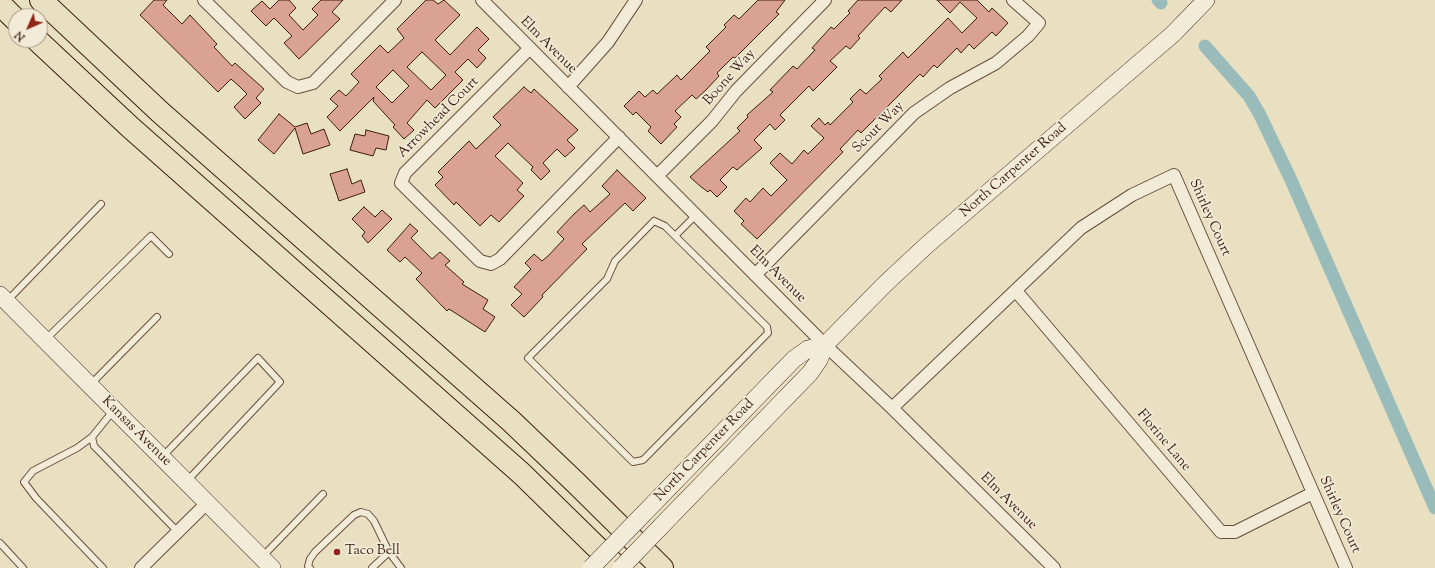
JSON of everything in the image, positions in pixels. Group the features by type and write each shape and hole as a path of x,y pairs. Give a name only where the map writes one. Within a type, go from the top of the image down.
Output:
{"highway":[{"path":"41,0 160,112 511,421 576,482 662,568"},
{"path":"0,4 8,12"},
{"path":"46,48 130,127 488,444 619,568"}],"main road":[{"name":"North Carpenter Road","path":"619,568 810,373 820,360 825,345 885,284 928,244 1167,39 1206,0"},
{"name":"Kansas Avenue","path":"3,298 267,563"},
{"name":"North Carpenter Road","path":"591,568 794,359 808,349 825,345"}],"street":[{"path":"204,0 287,82 298,87 313,83 395,0"},
{"name":"Elm Avenue","path":"482,0 825,345 892,408 1054,568"},
{"path":"568,87 608,42 636,0"},
{"name":"Boone Way","path":"657,176 712,122 736,91 825,0"},
{"name":"Scout Way","path":"755,275 914,113 950,88 996,63 1012,51 1039,23 1013,0"},
{"name":"Arrowhead Court","path":"530,48 405,173 400,183 480,261 490,264 500,260 619,137"},
{"name":"Shirley Court","path":"892,408 966,335 1016,291 1081,228 1132,195 1174,175 1346,568"},
{"name":"Florine Lane","path":"1016,291 1221,532 1235,532 1313,493"},
{"path":"141,568 207,503"}],"lane":[{"path":"3,298 101,204"},
{"path":"675,236 696,215"},
{"path":"654,221 665,226 675,236 766,327 768,333 643,460 633,462 528,358 607,279 615,261 654,221"},
{"path":"45,340 151,236 169,254"},
{"path":"90,386 157,317"},
{"path":"162,457 258,358 280,382 186,482"},
{"path":"104,568 36,498 24,482 33,471 78,448 92,437 114,410"},
{"path":"92,437 94,446 178,532"},
{"path":"267,563 324,494"},
{"path":"310,568 308,566 310,559 315,552 354,515 361,512 368,514 374,521 389,552 401,568"},
{"path":"0,543 22,568"},
{"path":"372,568 389,552"}],"building":[{"path":"154,0 167,0 163,5 182,24 190,15 217,44 214,47 232,66 235,63 264,89 256,98 261,103 245,119 234,107 247,94 239,86 231,79 218,92 140,15"},
{"path":"279,0 289,0 296,8 289,15 303,30 318,15 312,9 321,0 343,0 332,12 340,19 299,59 284,43 292,36 274,18 266,26 251,11 262,1 270,9"},
{"path":"426,0 433,0 438,4 444,0 460,15 435,40 450,55 477,27 489,39 478,50 486,58 477,68 468,59 455,72 463,80 435,108 427,100 407,123 414,130 404,139 393,127 395,125 373,101 374,97 340,131 327,117 338,106 330,99 339,90 346,96 359,82 351,74 380,45 388,53 404,38 397,29","holes":["422,52 446,75 431,90 407,67","393,70 409,86 392,103 376,87"]},
{"path":"758,0 785,0 776,12 779,14 735,58 733,57 717,73 719,76 706,90 696,99 692,95 675,111 681,117 674,124 677,127 661,144 648,131 651,127 636,112 633,115 624,106 639,91 645,97 653,90 657,94 677,75 681,80 710,51 706,47 726,27 724,25 734,15 739,19"},
{"path":"858,0 902,0 891,12 885,7 858,36 860,38 850,49 846,46 830,61 837,67 813,91 809,86 780,115 785,120 775,130 770,124 754,140 762,148 737,170 733,167 720,180 727,187 717,197 710,190 708,192 700,186 690,177 740,131 737,128 748,117 747,115 773,92 770,90 793,66 797,69 815,50 812,48 831,27 834,29 850,13 848,11"},
{"path":"937,0 977,0 989,12 992,8 1008,23 996,36 992,32 974,49 969,44 961,53 957,48 937,68 934,65 923,77 920,74 861,133 858,130 840,149 843,152 757,239 741,224 744,221 734,211 746,198 750,202 763,188 771,196 787,180 770,163 780,153 792,164 804,150 808,154 824,138 811,126 819,118 825,125 828,122 830,125 853,102 850,99 860,89 866,94 882,79 879,76 903,52 908,58 948,18 962,33 977,18 960,2 950,13"},
{"path":"524,87 531,93 534,89 578,130 567,140 575,148 565,157 557,149 543,163 550,171 541,180 531,170 533,167 508,143 495,156 523,183 517,190 524,196 499,222 491,215 480,226 456,202 454,205 435,185 443,177 438,172 469,141 476,149 501,125 493,117"},
{"path":"279,114 295,127 307,123 311,134 324,129 330,145 303,154 295,128 274,154 258,140"},
{"path":"366,130 389,136 386,150 376,148 373,156 350,150 355,134 365,136"},
{"path":"347,169 352,184 361,180 365,192 339,201 330,174"},
{"path":"617,170 646,198 633,211 625,203 582,244 587,249 542,295 543,297 524,317 511,305 522,294 514,287 531,269 525,263 534,254 542,261 564,239 557,232 574,214 584,205 590,212 610,194 602,186"},
{"path":"364,207 375,217 382,210 392,219 368,243 362,236 365,232 352,219"},
{"path":"410,224 418,231 411,238 432,259 440,252 450,261 445,265 464,282 462,284 488,300 483,309 495,317 485,332 449,309 447,311 416,279 422,273 405,257 400,262 387,250"}],"waterway":[{"path":"1158,0 1161,3"},
{"path":"1205,46 1249,96 1260,115 1291,180 1435,508"}],"place":[{"name":"Taco Bell","path":"337,552"}]}
